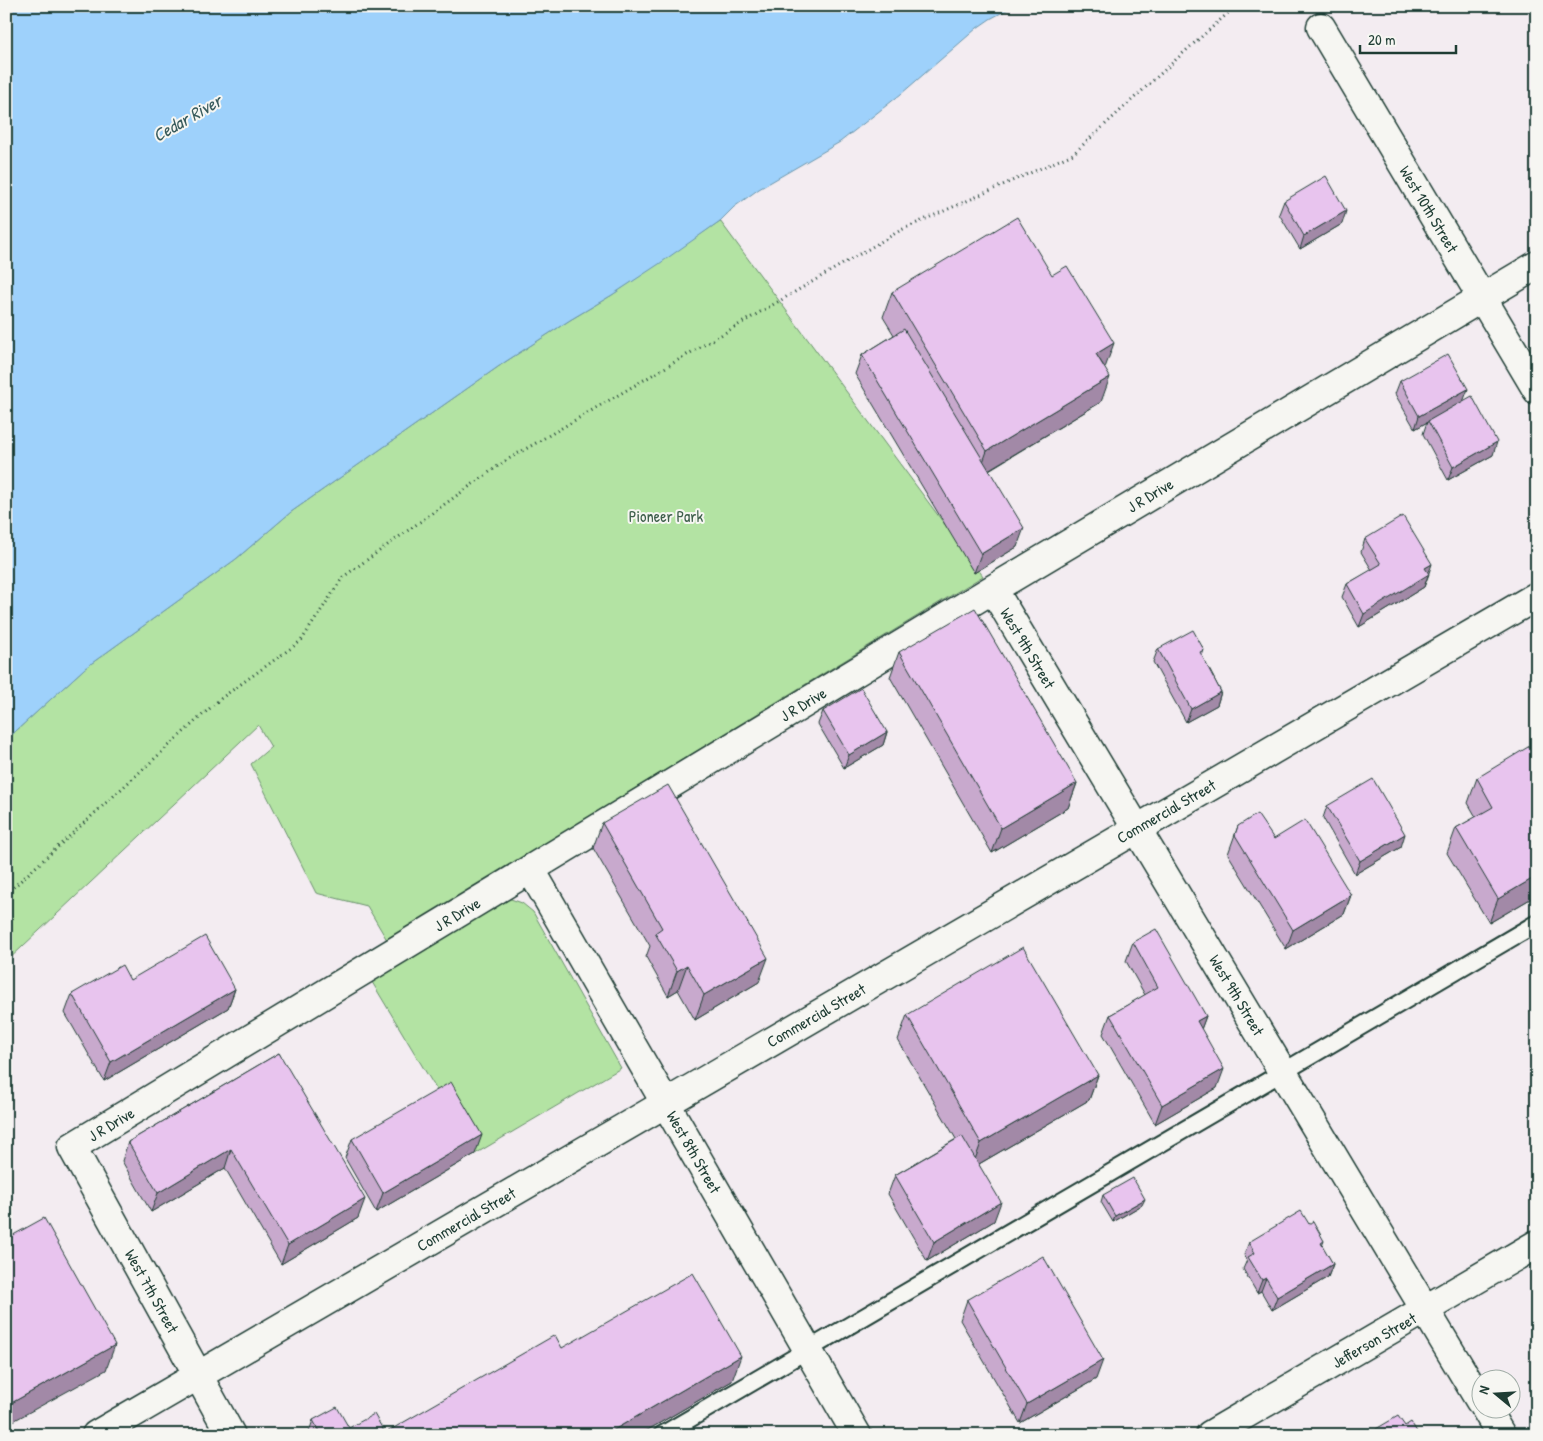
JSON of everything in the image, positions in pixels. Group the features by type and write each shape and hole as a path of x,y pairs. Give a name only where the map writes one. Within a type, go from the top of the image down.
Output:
{"street":[{"name":"West 10th Street","path":"1321,27 1537,390"},
{"name":"J R Drive","path":"72,1147 993,589 1537,265"},
{"name":"West 9th Street","path":"993,589 1470,1384"},
{"name":"Commercial Street","path":"96,1435 1537,596"},
{"name":"West 8th Street","path":"532,870 857,1435"},
{"name":"West 7th Street","path":"72,1147 231,1435"},
{"name":"Jefferson Street","path":"1210,1435 1537,1244"},
{"path":"1491,1418 1501,1435"}],"lane":[{"path":"662,1435 1537,923"}],"path":[{"path":"6,894 220,699 301,640 344,576 505,461 901,230 1073,154 1236,6"}],"green space":[{"name":"Pioneer Park","path":"720,221 983,576 387,940 367,906 316,893 251,764 271,747 258,725 6,962 6,740 85,668 236,559 291,512 505,362 612,295"},
{"path":"508,898 522,903 533,912 621,1068 475,1154 372,982 495,902"}],"water":[{"name":"Cedar River","path":"6,6 1014,6 977,28 901,94 840,142 759,189 734,207 720,221 659,264 505,362 291,512 236,559 85,668 6,740"}],"building":[{"path":"1326,176 1346,211 1304,236 1284,201"},
{"path":"1017,217 1052,275 1067,266 1114,343 1096,354 1110,377 987,451 892,292"},
{"path":"904,329 1024,528 981,554 862,355"},
{"path":"1448,354 1468,389 1419,416 1400,381"},
{"path":"1472,396 1497,442 1453,467 1428,421"},
{"path":"1403,516 1432,564 1425,568 1429,574 1364,614 1347,584 1381,564 1365,539"},
{"path":"975,608 1077,783 1001,828 899,652"},
{"path":"1193,630 1204,650 1200,652 1221,692 1191,709 1158,649"},
{"path":"861,688 887,732 849,755 823,711"},
{"path":"1533,744 1537,751 1537,876 1498,899 1456,828 1493,807 1477,778"},
{"path":"1373,779 1405,834 1360,861 1327,806"},
{"path":"668,785 768,958 704,995 687,965 677,971 655,933 662,928 602,823"},
{"path":"1257,814 1274,839 1305,820 1351,895 1293,930 1235,835 1238,826"},
{"path":"1156,929 1206,1016 1197,1021 1224,1069 1162,1105 1110,1015 1158,987 1133,942"},
{"path":"205,936 235,989 111,1062 72,994 122,965 130,980"},
{"path":"1023,947 1098,1075 981,1143 907,1015"},
{"path":"279,1053 365,1199 288,1245 231,1149 158,1193 128,1142"},
{"path":"451,1082 482,1135 383,1193 352,1139"},
{"path":"962,1136 1001,1202 934,1242 895,1175"},
{"path":"1133,1178 1145,1199 1115,1216 1103,1195"},
{"path":"1301,1211 1309,1224 1313,1221 1324,1241 1321,1243 1333,1264 1277,1297 1266,1278 1262,1280 1248,1257 1255,1253 1249,1242"},
{"path":"44,1218 115,1345 6,1406 6,1239"},
{"path":"1043,1256 1103,1360 1027,1404 967,1300"},
{"path":"693,1273 741,1356 605,1435 321,1435 313,1420 337,1407 349,1428 374,1414 385,1433 555,1335 562,1348"},
{"path":"1398,1416 1405,1426 1411,1422 1419,1435 1379,1435 1376,1429"}]}
